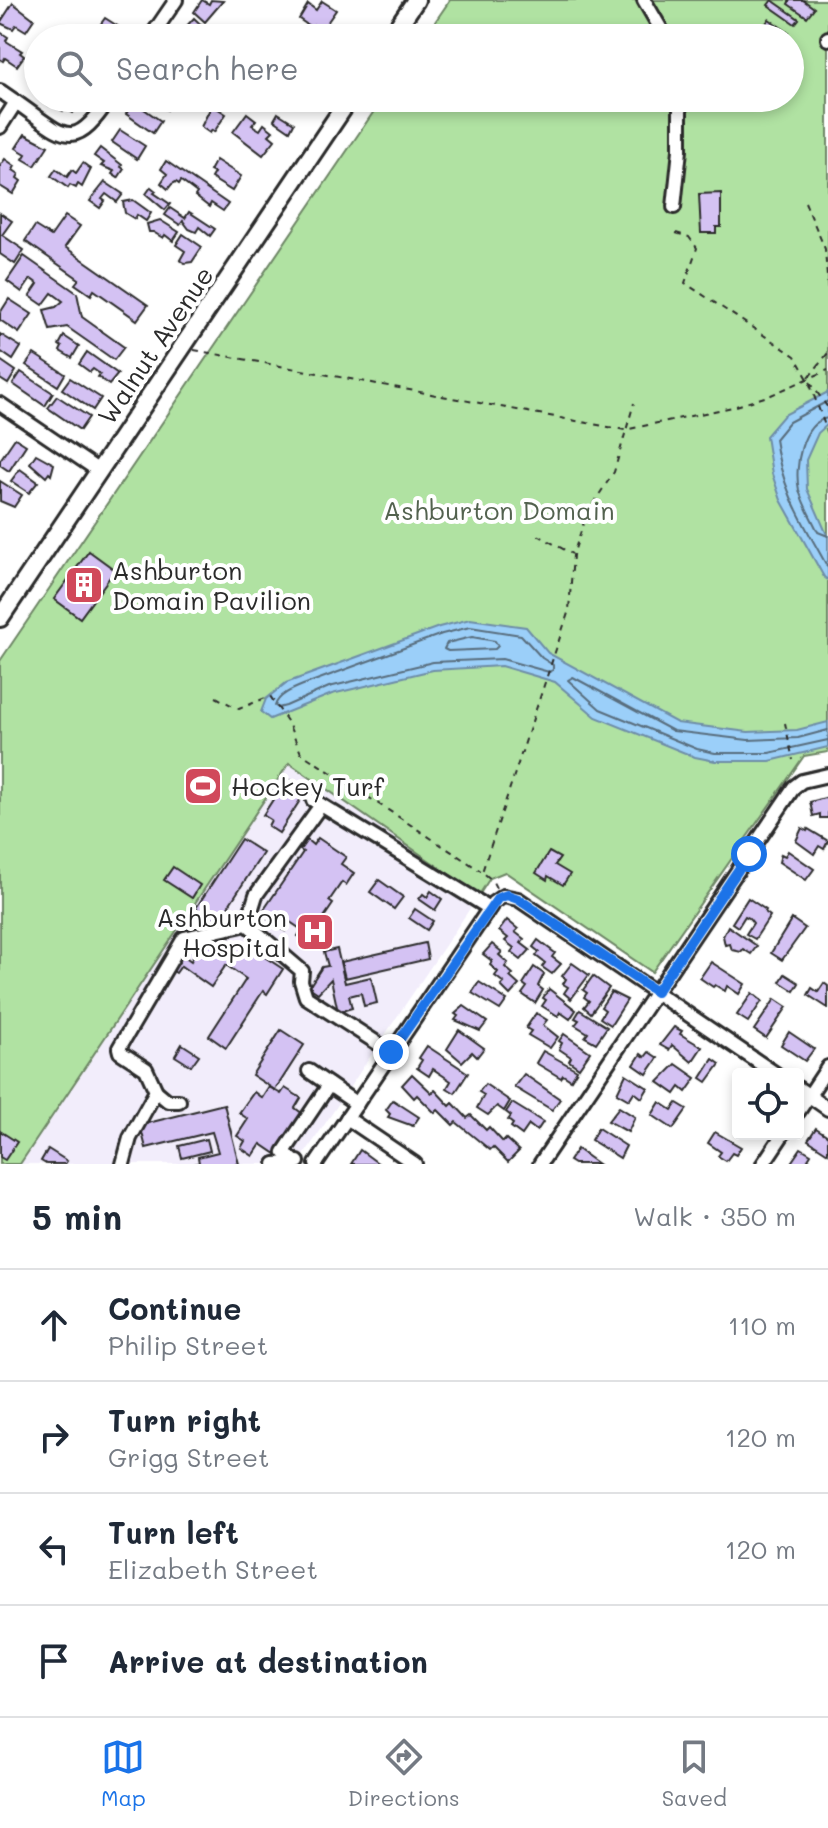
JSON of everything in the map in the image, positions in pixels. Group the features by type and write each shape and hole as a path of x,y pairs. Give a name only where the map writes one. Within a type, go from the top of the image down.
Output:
{"main road":[{"path":"400,24 416,0"},
{"name":"Walnut Avenue","path":"0,618 341,112"}],"street":[{"path":"160,24 176,0"},
{"path":"644,0 658,24"},
{"path":"0,91 24,108"},
{"path":"0,127 16,102"},
{"path":"30,112 58,131 72,135 88,128 100,112"},
{"path":"674,207 680,112"},
{"path":"0,404 99,471"},
{"path":"540,1164 794,787 802,781 828,775"},
{"path":"247,924 256,895 317,802 489,908"},
{"path":"316,1164 489,908 498,898 507,895 518,899 767,1068"},
{"path":"247,924 302,971 301,981 306,997 391,1052"},
{"path":"179,1101 168,1101 156,1091 146,1069 120,1052 119,1048 184,938 247,924"},
{"path":"804,1091 828,1067"},
{"path":"309,1071 357,1104"},
{"path":"298,1162 284,1152 329,1085"},
{"path":"123,1164 130,1138 156,1091"},
{"path":"804,1093 828,1109"},
{"path":"347,1118 415,1164"},
{"path":"763,1164 779,1140"},
{"path":"275,1164 298,1162"}],"path":[{"path":"805,202 825,249 828,292"},
{"path":"676,233 689,237 697,248 685,283 795,356 828,408"},
{"path":"182,348 625,430 733,407 828,370"},
{"path":"808,379 828,353"},
{"path":"808,379 828,434"},
{"path":"482,872 569,610 573,555 587,513 614,472 634,403"},
{"path":"538,535 573,555"},
{"path":"216,697 239,709 270,696 287,721 301,753 492,880"},
{"path":"785,723 793,760"}],"shaded area":[{"name":"Ashburton Hospital","path":"289,763 479,895 298,1164 20,1164"}],"green space":[{"name":"Ashburton Domain","path":"450,0 828,0 828,752 804,756 652,972 505,872 490,878 479,895 289,763 20,1164 0,1164 0,661 373,112 804,112 804,24 434,24"}],"water":[{"path":"828,392 828,424 818,433 806,460 807,489 828,537 828,580 781,500 772,474 766,436 784,415"},
{"path":"470,619 526,627 548,653 677,723 748,732 797,730 828,722 828,747 770,761 715,761 695,757 596,717 555,682 501,666 433,670 332,694 270,719 261,712 266,699 286,683 439,627"}],"building":[{"path":"202,0 209,4 211,0 223,1 205,22 194,12"},
{"path":"772,0 799,19 795,24 768,5"},
{"path":"790,0 803,0 814,8 807,17 788,4"},
{"path":"322,1 336,10 326,24 306,24 299,19 308,4 316,10"},
{"path":"13,3 34,19 31,24 24,24 24,30 16,25 13,29 0,23"},
{"path":"105,18 114,24 101,24"},
{"path":"0,32 8,37 6,41 22,51 20,53 24,56 17,66 5,58 3,61 0,59"},
{"path":"148,112 161,121 153,133 126,114"},
{"path":"208,112 226,114 214,132 201,127"},
{"path":"247,113 256,120 252,125 260,130 264,124 273,131 269,135 275,140 263,155 233,132"},
{"path":"278,113 294,123 290,131 274,120"},
{"path":"120,130 145,146 137,159 112,142"},
{"path":"25,134 48,146 35,166 23,159 26,154 16,148"},
{"path":"100,148 122,165 124,169 118,178 112,174 114,171 101,166 104,163 94,156"},
{"path":"5,159 15,166 13,170 19,174 17,178 21,181 13,194 0,186 0,166"},
{"path":"216,160 241,176 232,191 211,178 214,173 210,171"},
{"path":"166,161 228,204 223,211 211,203 209,207 181,181 168,189 161,183 167,174 161,169"},
{"path":"83,163 91,169 82,187 78,184 76,188 70,185 68,188 51,176 56,169 67,177 72,170 76,173"},
{"path":"105,182 123,194 117,202 106,194 100,208 90,201"},
{"path":"151,187 156,191 154,193 170,204 165,210 146,194"},
{"path":"721,193 721,227 716,227 716,233 701,233 699,194"},
{"path":"133,200 151,213 146,221 137,215 135,219 125,213 123,202"},
{"path":"170,208 185,218 189,212 215,229 210,236 199,227 196,232 189,229 183,221 180,225 165,215"},
{"path":"0,213 12,221 2,235 24,250 15,264 0,254"},
{"path":"65,216 80,226 65,247 148,305 137,320 94,290 91,295 75,284 79,279 25,241 35,226 51,236"},
{"path":"160,220 179,232 173,241 165,235 163,238 149,232 147,224"},
{"path":"183,234 202,247 192,262 180,260 185,251 176,245"},
{"path":"24,256 77,293 82,317 124,347 114,360 67,327 50,330 44,310 56,307 63,301 52,293 43,305 30,296 38,284 31,279 22,292 7,281"},
{"path":"9,299 32,314 19,333 0,320 0,313"},
{"path":"0,334 21,347 13,360 0,351"},
{"path":"64,336 79,346 72,358 60,351 62,347 59,345"},
{"path":"87,352 118,374 109,385 93,369 90,372 79,364"},
{"path":"34,354 65,374 58,386 26,365"},
{"path":"0,360 16,371 8,384 0,379"},
{"path":"21,372 53,393 45,406 13,384"},
{"path":"70,378 101,398 93,410 62,389"},
{"path":"57,396 89,417 80,430 48,408"},
{"path":"15,438 26,445 9,471 0,465 0,460"},
{"path":"36,454 54,464 51,475 49,473 46,477 30,463"},
{"path":"20,469 38,482 29,493 11,481"},
{"path":"0,481 22,495 14,507 0,501"},
{"name":"Ashburton Domain Pavilion","path":"89,551 115,570 80,618 54,599"},
{"path":"287,778 306,791 279,833 268,826 271,820 263,815"},
{"path":"828,797 828,818 820,818 820,814 813,816 810,802"},
{"path":"802,828 828,841 824,849 819,846 814,854 796,841"},
{"path":"318,838 346,857 341,864 354,873 346,885 342,882 329,901 333,904 307,942 298,936 302,930 290,922 285,931 261,914 303,852 300,850 307,840 313,845"},
{"path":"241,839 263,853 218,922 196,908"},
{"path":"788,851 814,869 806,880 779,862 781,854 785,856"},
{"path":"549,852 560,858 555,865 570,874 563,885 536,873"},
{"path":"173,867 200,885 192,898 164,880"},
{"path":"379,880 403,897 394,909 370,892"},
{"path":"431,891 442,899 435,910 419,899 423,894 427,897"},
{"path":"748,898 770,916 755,939 746,934 753,923 749,918 745,916 738,927 732,923"},
{"path":"415,909 433,921 427,930 409,918"},
{"path":"792,919 805,928 782,960 771,953"},
{"path":"507,920 518,929 515,932 524,939 521,943 530,950 521,960 511,952 514,948 499,931"},
{"path":"728,926 757,946 751,954 743,949 741,952 732,950 730,944 725,945 723,936"},
{"path":"204,936 220,946 226,938 239,946 242,942 283,969 267,994 263,991 226,1048 209,1036 246,979 226,965 211,987 181,966 176,973 170,969 180,953 191,961"},
{"path":"538,940 555,953 552,957 561,964 552,974 542,967 545,963 536,956 539,952 533,947"},
{"path":"425,943 428,959 345,978 341,962"},
{"path":"492,944 502,952 499,955 508,963 505,967 513,974 510,977 519,985 510,995 501,986 504,983 495,976 498,972 490,965 492,961 483,954"},
{"path":"337,949 345,983 371,977 377,1003 364,1006 361,993 349,996 352,1008 338,1012 331,979 318,993 309,987 322,967 328,966 324,952"},
{"path":"711,962 745,984 739,994 727,986 725,991 715,985 713,987 700,978"},
{"path":"572,963 589,975 571,999 564,993 568,987 563,984 566,979 562,976"},
{"path":"534,967 544,974 538,986 543,990 535,1003 522,994 527,987 523,984"},
{"path":"785,974 799,983 794,991 780,982"},
{"path":"593,976 609,988 591,1013 584,1007 589,1001 584,997 587,993 583,990"},
{"path":"479,982 507,1000 500,1010 472,993"},
{"path":"824,983 828,986 828,1008 808,995 812,988 818,992"},
{"path":"549,989 576,1010 570,1019 542,1006"},
{"path":"611,992 627,1000 611,1025 600,1018 605,1010 601,1007"},
{"path":"752,993 762,1001 748,1022 737,1015"},
{"path":"775,999 787,1007 766,1038 754,1030"},
{"path":"464,1006 487,1022 480,1031 455,1020 458,1016 455,1014"},
{"path":"580,1010 607,1027 596,1043 585,1037 588,1033 575,1025"},
{"path":"536,1013 547,1020 543,1025 558,1037 550,1048 528,1035 531,1031 526,1028"},
{"path":"674,1027 702,1047 692,1062 672,1045 669,1050 660,1045"},
{"path":"281,1030 304,1045 275,1090 252,1075"},
{"path":"459,1030 484,1048 477,1057 472,1052 462,1062 447,1049"},
{"path":"789,1032 814,1049 805,1061 781,1045"},
{"path":"564,1034 590,1052 579,1068 569,1061 571,1057 559,1049 562,1043 559,1041"},
{"path":"182,1044 199,1055 191,1066 175,1056"},
{"path":"427,1046 468,1073 455,1093 447,1088 451,1081 433,1069 429,1076 417,1068"},
{"path":"543,1051 577,1070 571,1080 563,1075 561,1078 536,1063"},
{"path":"649,1052 658,1058 647,1074 634,1065 641,1054 645,1057"},
{"path":"713,1059 720,1064 707,1082 701,1078"},
{"path":"676,1064 696,1078 686,1092 680,1087 675,1094 658,1082"},
{"path":"412,1074 432,1093 435,1090 450,1106 453,1103 467,1118 471,1115 486,1130 489,1127 503,1142 506,1139 519,1151 508,1162 493,1147 490,1150 456,1122 453,1125 438,1110 435,1113 417,1095 414,1098 402,1085"},
{"path":"524,1074 560,1099 552,1110 514,1087"},
{"path":"626,1074 648,1088 642,1098 634,1092 629,1100 617,1093"},
{"path":"485,1084 510,1101 504,1111 497,1106 488,1115 477,1108 484,1095 479,1092"},
{"path":"269,1087 281,1094 285,1088 301,1098 295,1108 303,1114 276,1154 261,1144 253,1156 241,1148 245,1141 237,1136 248,1119 239,1113 254,1092 262,1098"},
{"path":"393,1100 419,1117 413,1126 388,1117 390,1114 386,1110"},
{"path":"660,1102 672,1110 677,1103 687,1109 673,1129 652,1115"},
{"path":"512,1103 543,1122 537,1131 529,1125 522,1135 511,1127 513,1124 508,1120 511,1116 506,1112"},
{"path":"224,1104 239,1164 193,1164 199,1163 198,1157 218,1152 212,1132 146,1148 140,1125"},
{"path":"619,1107 635,1117 628,1132 608,1121"},
{"path":"598,1128 626,1146 620,1158 591,1140"},
{"path":"816,1128 828,1136 828,1153 808,1140"},
{"path":"0,1131 17,1142 5,1160 0,1157"},
{"path":"715,1132 741,1147 736,1155 732,1153 726,1161 718,1156 721,1152 708,1143"},
{"path":"207,1139 210,1151 182,1158 179,1146"},
{"path":"801,1148 811,1154 808,1159 816,1164 790,1164"},
{"path":"48,1149 67,1161 65,1164 41,1161"},
{"path":"577,1149 598,1164 574,1164 569,1161"},
{"path":"360,1150 379,1164 351,1164"}],"place":[{"name":"Ashburton Domain Pavilion","path":"84,585"},
{"name":"Hockey Turf","path":"203,786"},
{"name":"Ashburton Hospital","path":"315,932"}],"route":[{"path":"391,1052 498,898 507,895 518,899 656,992 749,854"}]}
